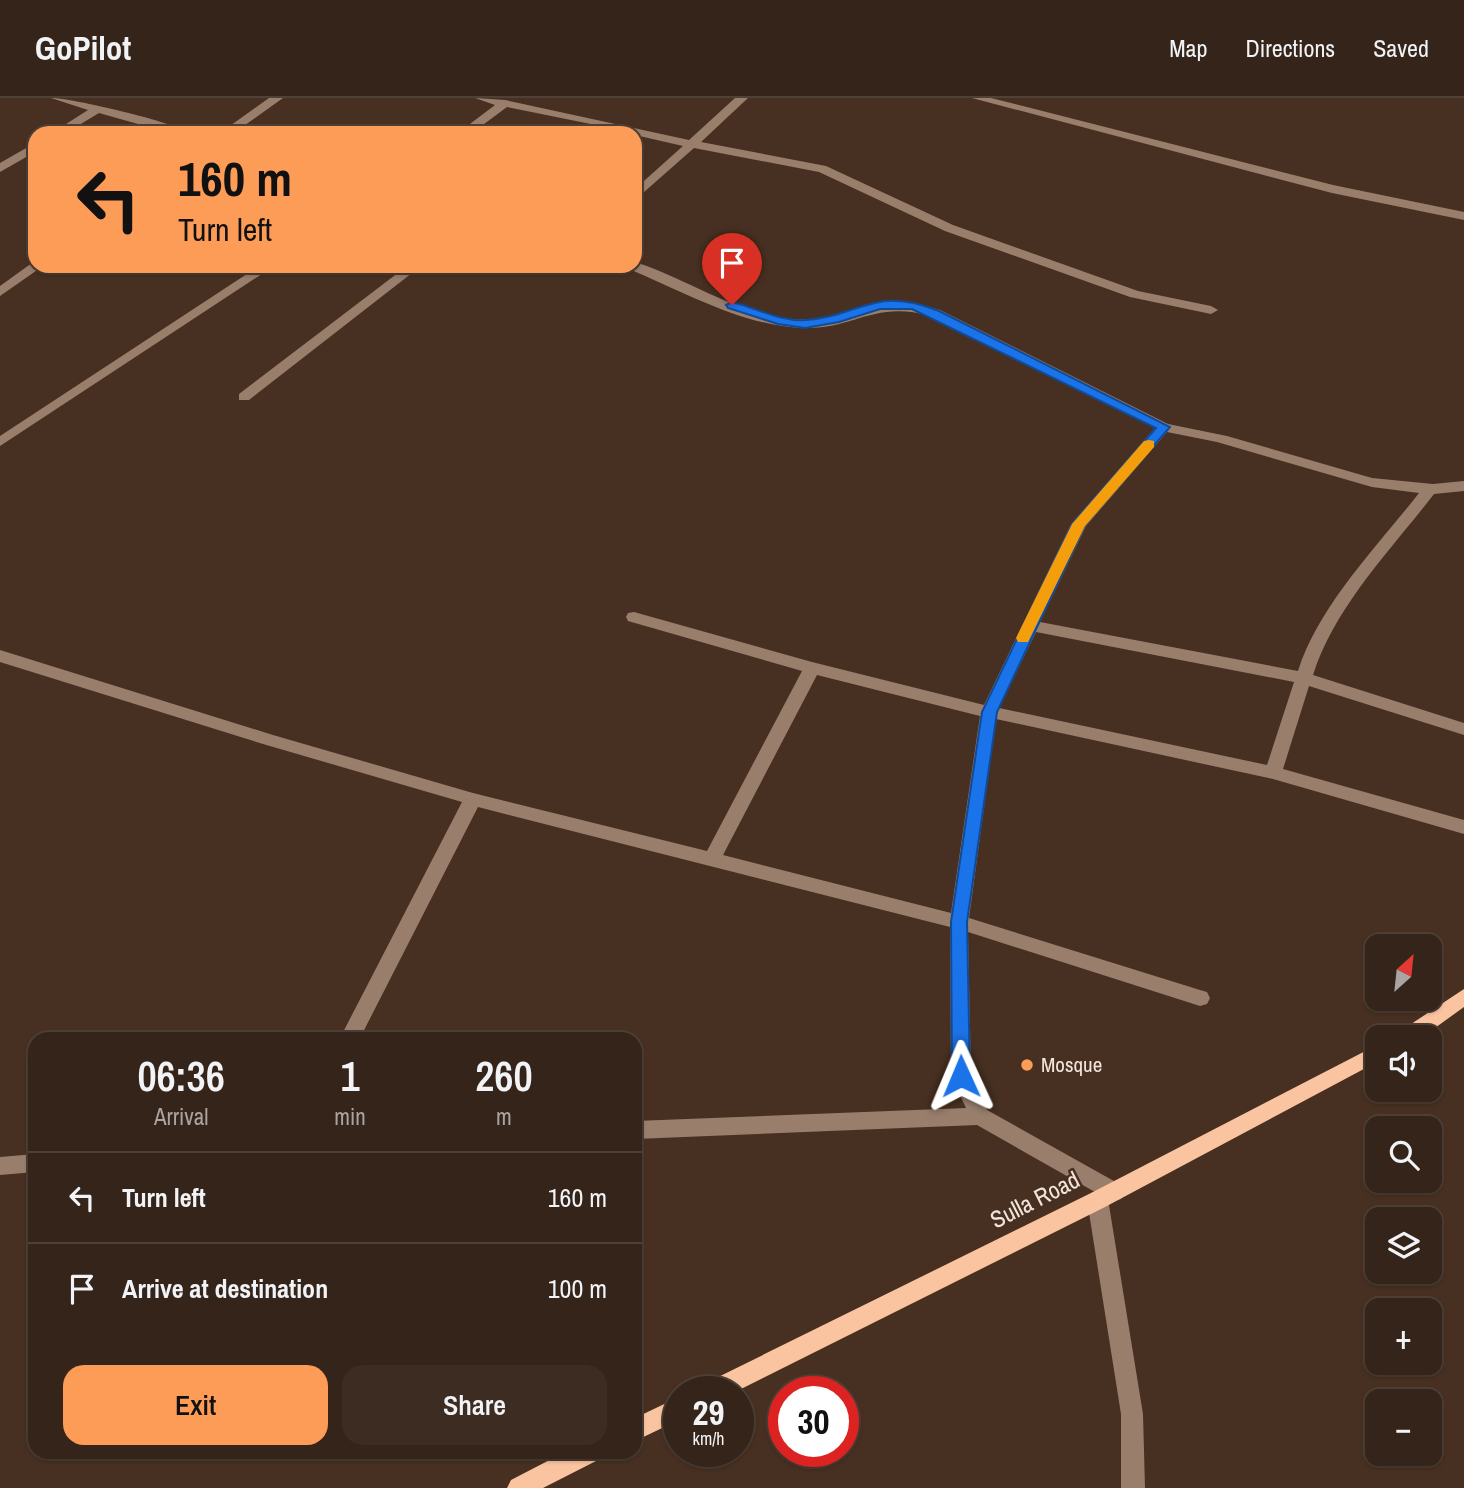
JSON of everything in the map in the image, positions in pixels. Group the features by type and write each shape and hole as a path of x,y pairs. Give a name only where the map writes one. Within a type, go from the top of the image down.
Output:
{"main road":[{"path":"1424,1025 1464,997"},
{"name":"Sulla Road","path":"744,1376 1106,1196 1365,1059"},
{"path":"642,1426 663,1416"},
{"path":"519,1488 576,1459"}],"street":[{"path":"57,98 159,126"},
{"path":"236,126 277,98"},
{"path":"481,98 607,126"},
{"path":"642,190 742,98"},
{"path":"978,98 1332,189 1464,216"},
{"path":"474,126 505,103"},
{"path":"69,126 99,108"},
{"path":"642,134 822,169 949,228 1135,294 1211,310"},
{"path":"0,168 28,151"},
{"path":"642,269 757,315 783,322 817,323 879,305 914,306 935,313 1164,427 1222,438 1389,486 1430,489 1464,486"},
{"path":"0,292 28,272"},
{"path":"0,442 257,273"},
{"path":"244,397 406,273"},
{"path":"1133,1488 1132,1414 1106,1196 980,1116 961,1076 959,922 989,712 1079,524 1164,427"},
{"path":"1273,773 1312,652 1333,614 1430,489"},
{"path":"634,617 812,668 989,712 1273,773 1464,827"},
{"path":"1029,625 1304,678 1464,729"},
{"path":"0,656 269,740 473,799 959,922 1200,998"},
{"path":"712,859 812,668"},
{"path":"353,1032 473,799"},
{"path":"642,1130 980,1116"},
{"path":"0,1166 28,1164"}],"slow traffic":[{"path":"1023,638 1079,524 1149,444"}],"place":[{"name":"Mosque","path":"1027,1065"}],"route":[{"path":"732,305 783,322 805,324 835,319 879,305 914,306 935,313 1164,427 1079,524 989,712 959,922 961,1076"}]}
